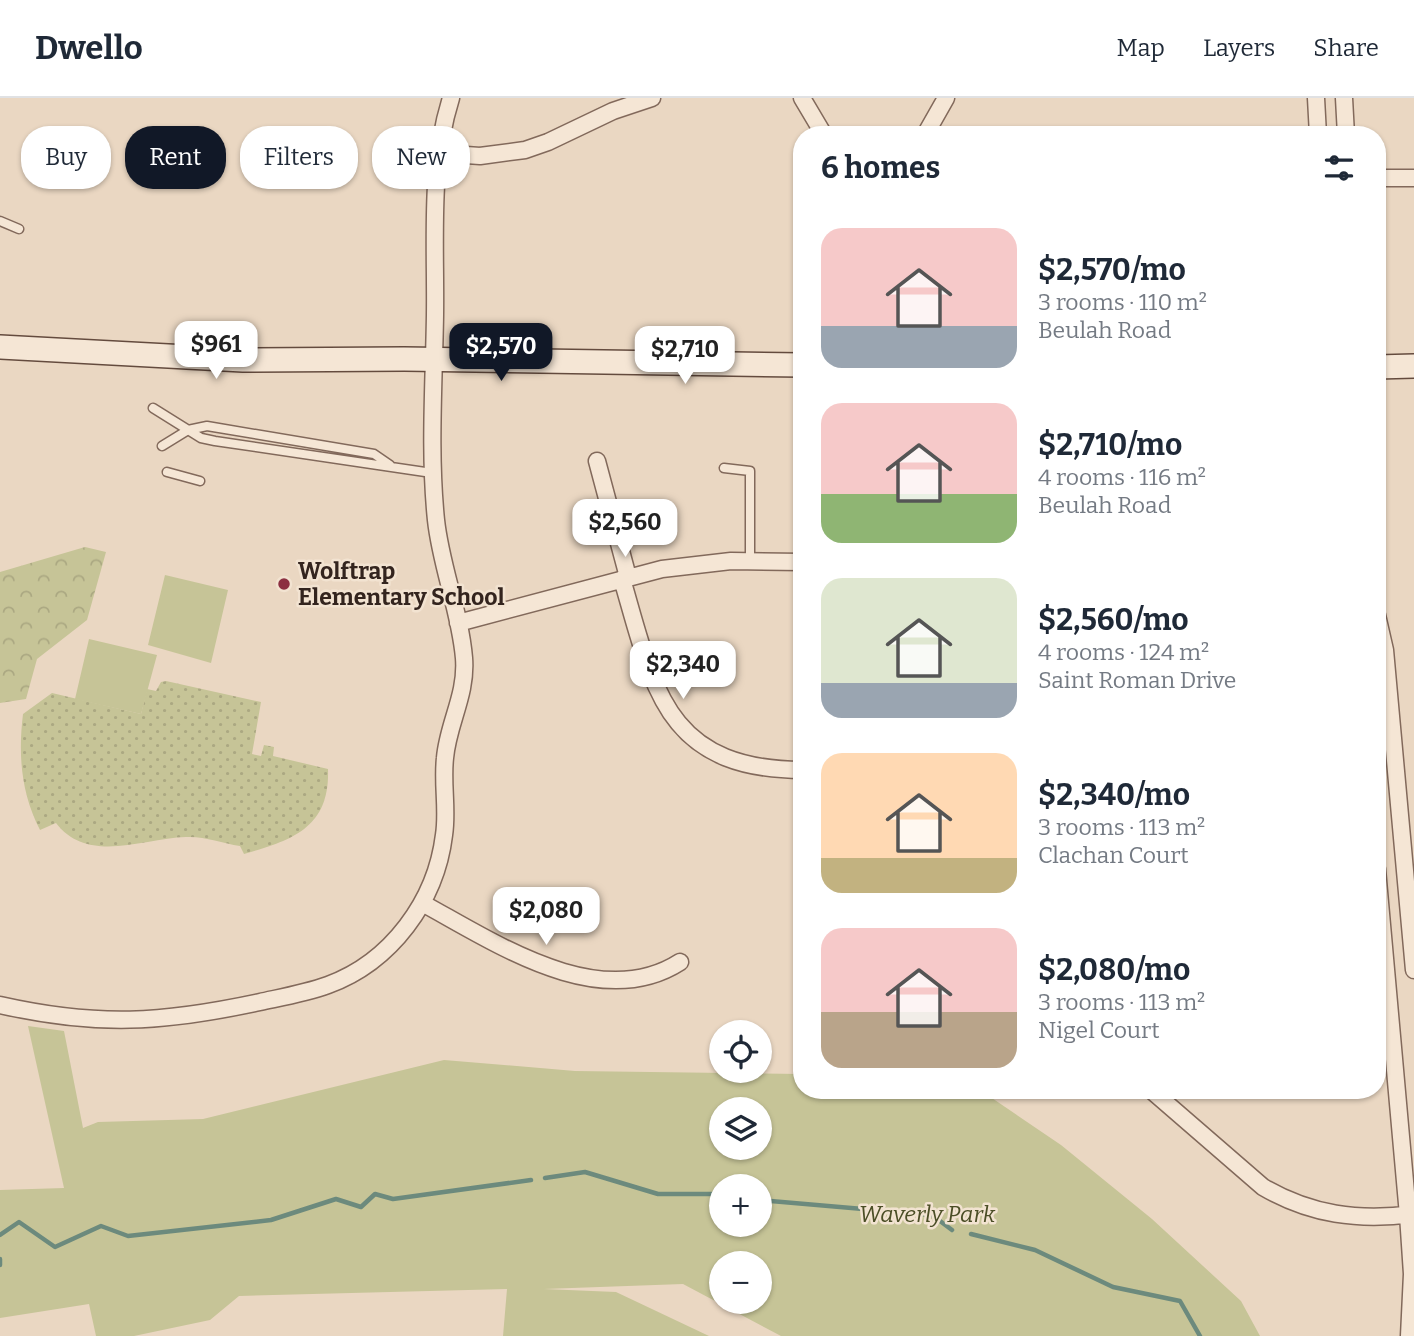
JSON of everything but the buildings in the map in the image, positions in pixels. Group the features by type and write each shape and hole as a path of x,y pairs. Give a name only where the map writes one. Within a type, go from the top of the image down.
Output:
{"main road":[{"path":"0,347 243,360 793,365"},
{"path":"1386,367 1414,366"}],"street":[{"path":"444,126 451,98"},
{"path":"470,155 525,150 613,111 652,98"},
{"path":"802,98 819,126"},
{"path":"930,126 946,98"},
{"path":"1316,98 1318,126"},
{"path":"1344,98 1346,126"},
{"path":"1386,178 1414,178"},
{"path":"0,1005 67,1019 139,1022 200,1015 301,993 330,984 371,961 408,925 422,903 440,859 444,836 445,755 464,687 464,662 458,623 439,543 432,472 437,189"},
{"path":"597,461 653,686 679,725 715,753 757,768 793,770"},
{"path":"458,623 625,578 693,564 793,562"},
{"path":"1386,661 1414,970"},
{"path":"422,903 527,959 580,976 641,978 658,974 680,962"},
{"path":"1386,960 1411,1214 1409,1336"},
{"path":"1162,1099 1263,1186 1284,1199 1332,1215 1356,1217 1411,1214"}],"lane":[{"path":"0,221 19,229"},
{"path":"153,408 188,430 215,442 371,466 390,465 432,472"},
{"path":"162,446 188,430 206,426 374,454 390,465"},
{"path":"724,468 750,471 750,561"},
{"path":"167,472 201,481"}],"green space":[{"path":"85,547 106,552 87,620 37,659 26,699 0,703 0,572"},
{"path":"165,575 228,590 211,663 148,645"},
{"path":"89,639 157,655 141,714 75,699"},
{"path":"161,682 261,702 252,754 261,756 264,745 274,747 273,756 328,769 327,789 315,818 292,837 244,854 240,846 200,838 170,838 100,846 69,836 56,823 40,830 22,774 23,714 52,693 141,714 147,689 156,691"},
{"name":"Waverly Park","path":"28,1026 64,1031 83,1128 98,1122 203,1119 444,1060 575,1071 709,1073 709,1083 772,1083 772,1074 793,1074 793,1099 993,1099 1061,1145 1152,1219 1241,1301 1260,1336 781,1336 740,1314 772,1314 772,1251 709,1251 709,1298 683,1284 544,1289 616,1292 709,1336 503,1336 507,1289 239,1296 210,1320 134,1336 96,1336 89,1304 0,1318 0,1190 64,1188"}],"waterway":[{"path":"545,1178 585,1172 658,1194 709,1194"},
{"path":"0,1235 19,1222 55,1247 101,1226 128,1236 271,1220 336,1199 361,1207 375,1194 393,1199 531,1180"},
{"path":"772,1201 932,1215 952,1230"},
{"path":"971,1234 1035,1250 1113,1287 1180,1301 1200,1336"},
{"path":"0,1259 0,1265"}],"place":[{"name":"Wolftrap Elementary School","path":"284,584"}]}
